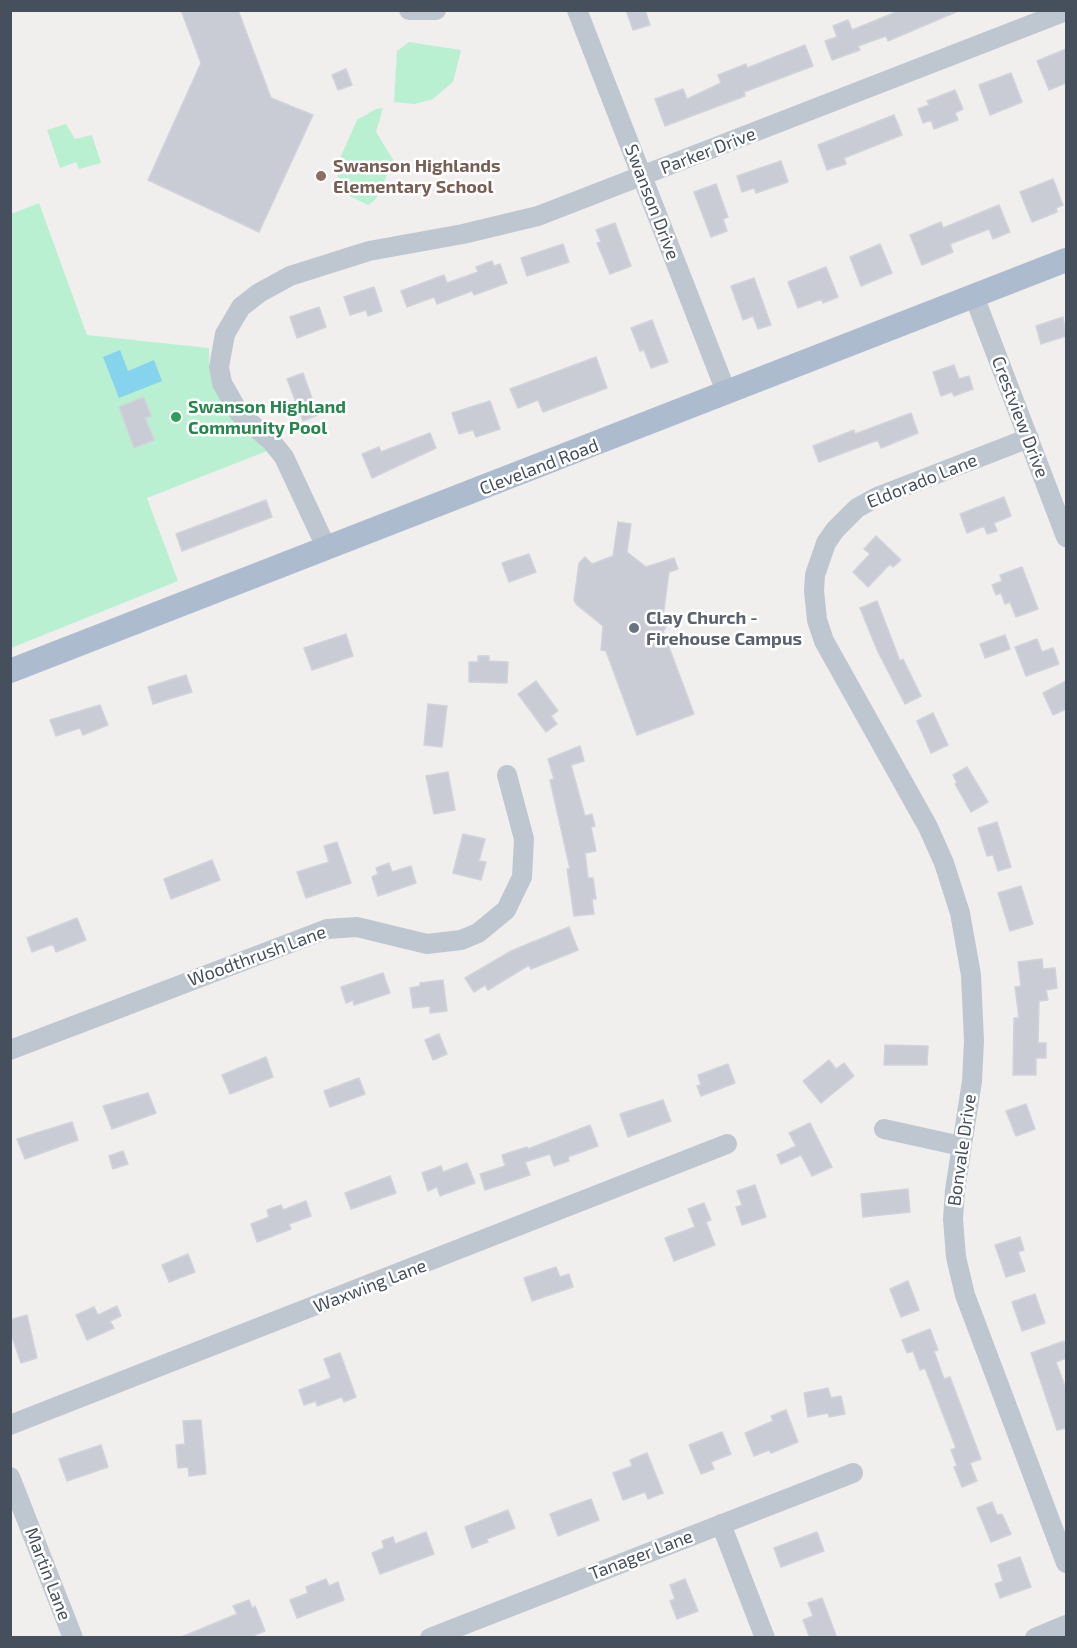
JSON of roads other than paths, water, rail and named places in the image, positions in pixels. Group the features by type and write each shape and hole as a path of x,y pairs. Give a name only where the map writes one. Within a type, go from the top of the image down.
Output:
{"main road":[{"name":"Cleveland Road","path":"10,671 727,394 1066,260"}],"street":[{"path":"409,10 436,10"},
{"name":"Swanson Drive","path":"577,10 727,394"},
{"name":"Parker Drive","path":"327,549 284,457 271,441 239,413 222,383 219,367 225,334 241,307 260,293 290,276 340,259 538,216 1066,11"},
{"name":"Crestview Drive","path":"974,296 1029,438 1062,514 1066,537"},
{"name":"Eldorado Lane","path":"879,738 832,656 817,620 815,575 826,543 846,518 877,497 1029,438"},
{"name":"Bonvale Drive","path":"879,738 928,827 944,863 960,913 969,958 974,1041 972,1081 961,1146 953,1219 959,1275 1066,1563"},
{"name":"Woodthrush Lane","path":"10,1050 327,929 357,927 427,944 461,940 478,933 506,910 517,893 522,877 524,839 507,775"},
{"path":"884,1129 961,1146"},
{"name":"Waxwing Lane","path":"10,1425 727,1144"},
{"name":"Tanager Lane","path":"430,1638 853,1473"},
{"name":"Martin Lane","path":"10,1477 73,1638"},
{"path":"722,1524 765,1638"},
{"path":"1035,1638 1066,1625"}],"water":[{"path":"120,350 128,371 154,360 162,381 119,398 103,357"}],"place":[{"name":"Swanson Highlands Elementary School","path":"321,176"},
{"name":"Swanson Highland Community Pool","path":"176,417"},
{"name":"Clay Church - Firehouse Campus","path":"634,628"}]}
